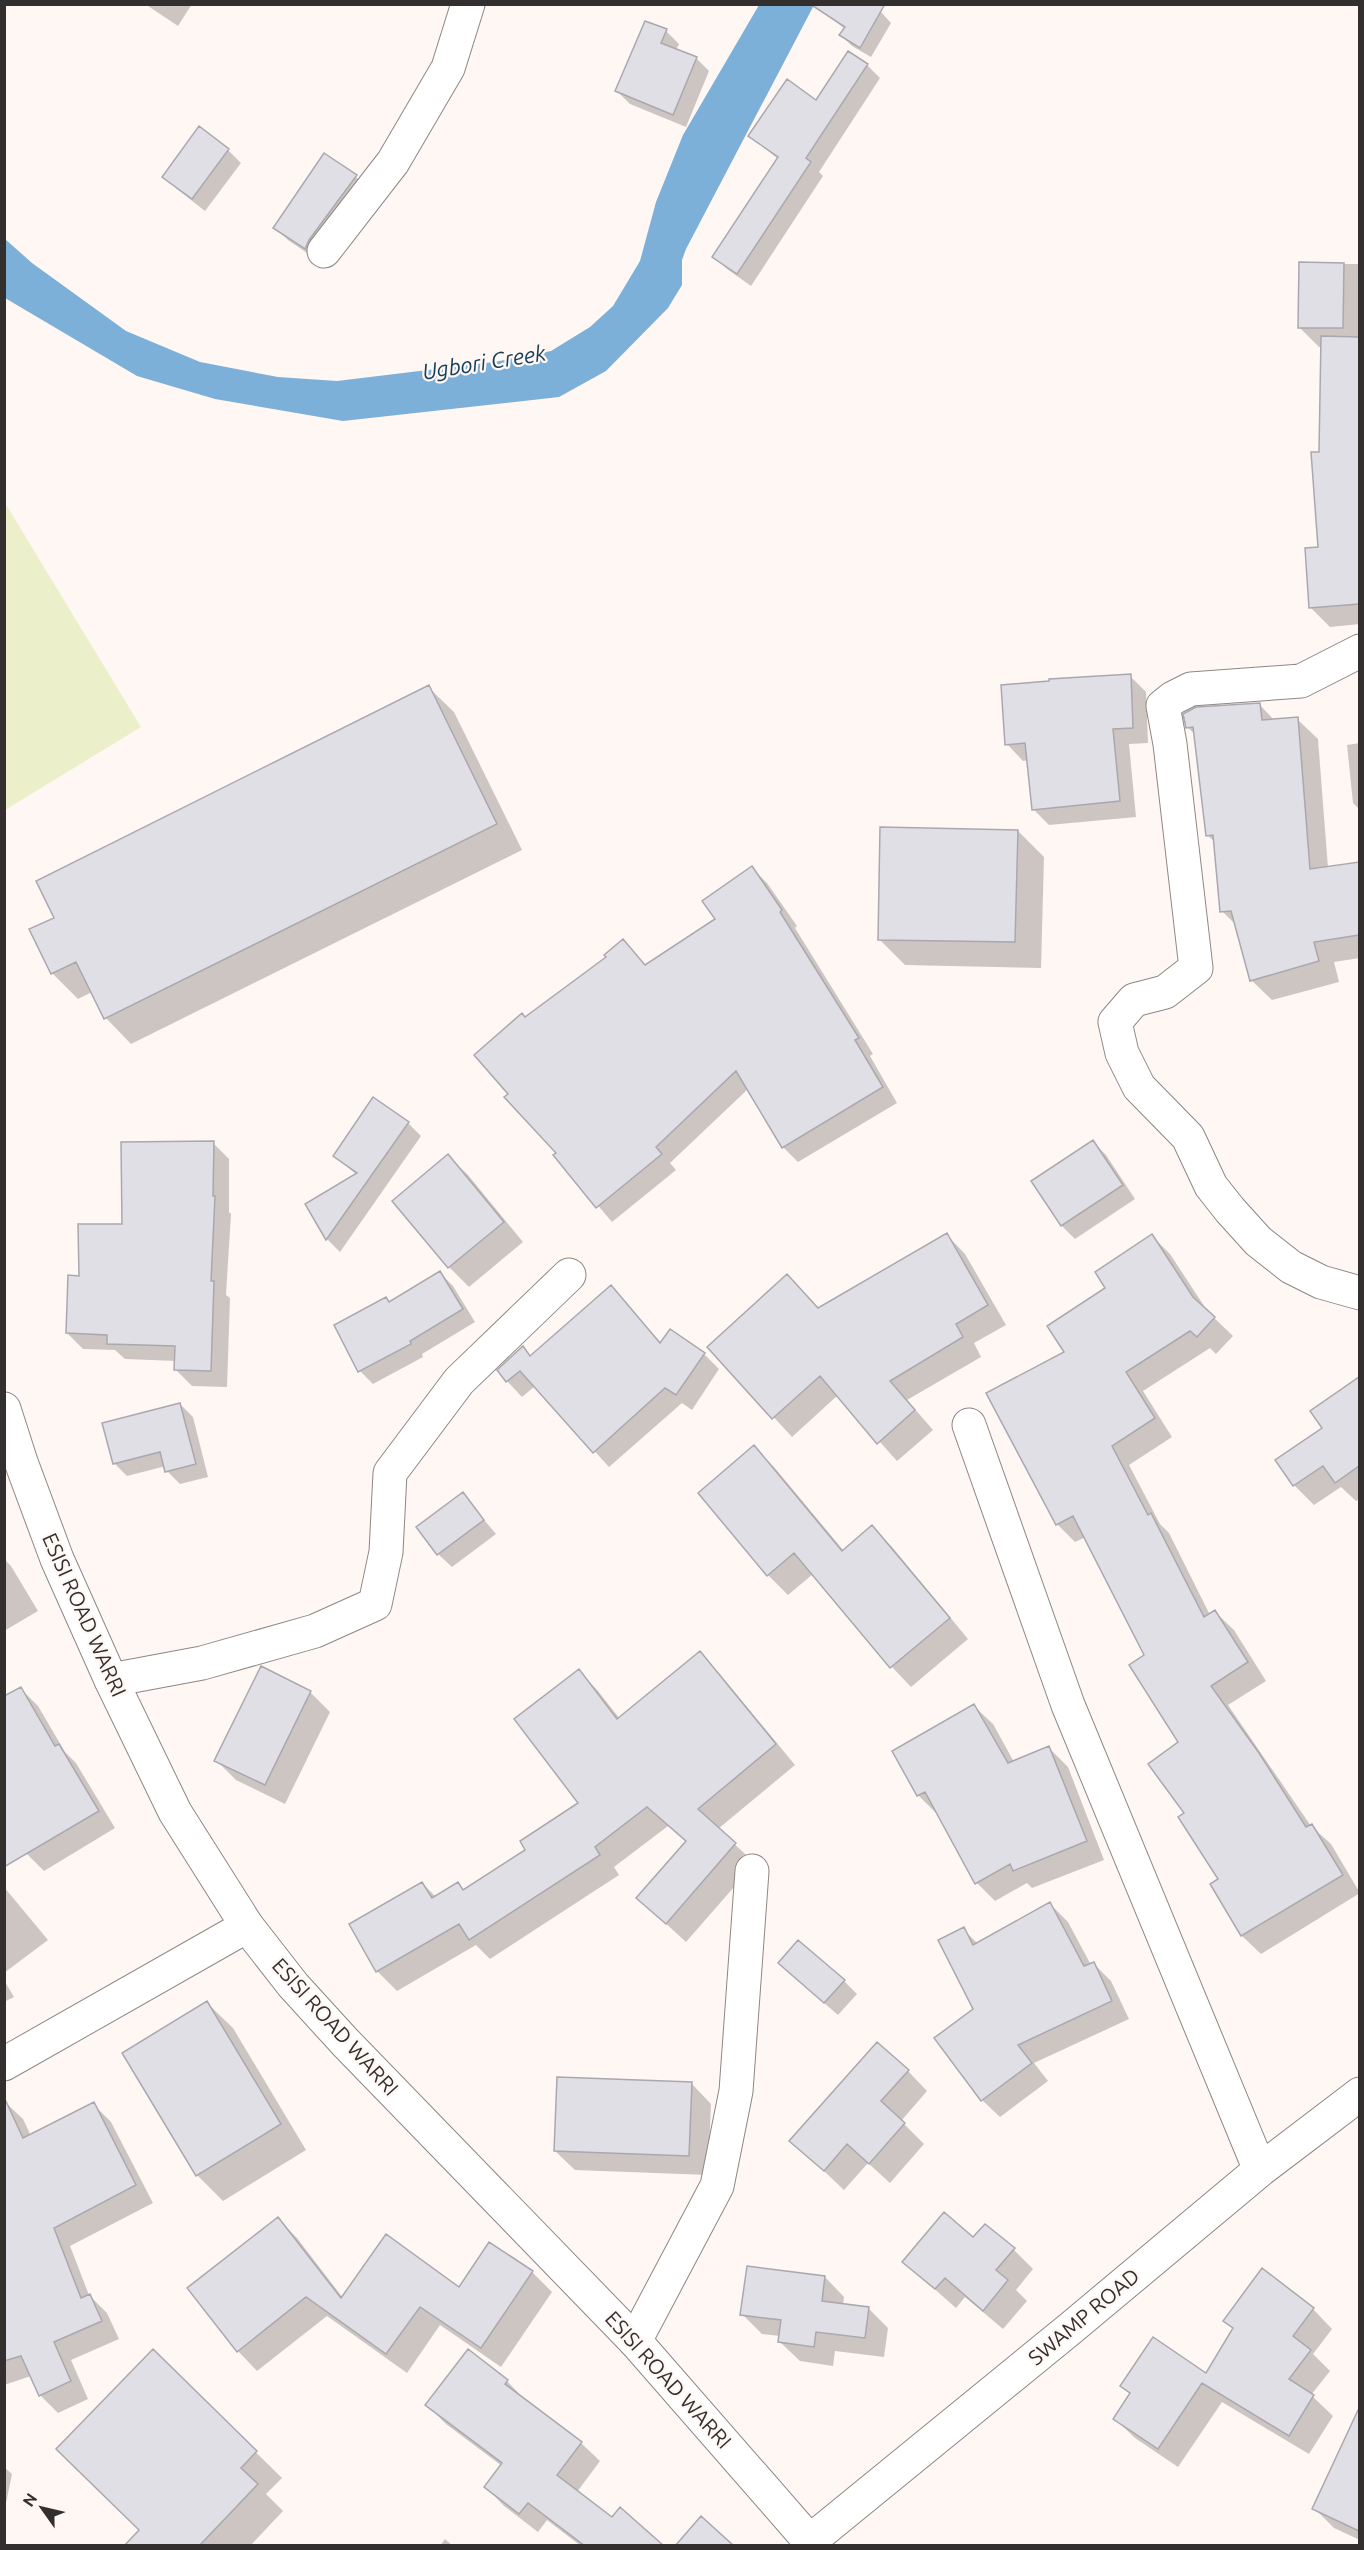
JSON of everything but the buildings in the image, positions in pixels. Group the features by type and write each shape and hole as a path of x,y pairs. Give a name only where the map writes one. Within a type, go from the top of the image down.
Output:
{"street":[{"path":"324,250 393,162 432,96 448,68 468,4"},
{"path":"1359,651 1301,681 1191,689 1163,706 1170,744 1196,968 1165,992 1134,1000 1115,1022 1122,1053 1139,1087 1188,1137 1211,1186 1258,1241 1291,1267 1321,1282 1359,1293"},
{"path":"111,1680 202,1663 315,1631 375,1604 386,1552 390,1473 459,1381 569,1275"},
{"name":"ESISI ROAD WARRI","path":"4,1409 57,1559 111,1680 175,1812 247,1926 293,1985 345,2042 634,2341 812,2543"},
{"path":"969,1425 1068,1705 1260,2170"},
{"path":"634,2341 717,2186 736,2091 752,1871"},
{"path":"4,2064 247,1926"},
{"name":"SWAMP ROAD","path":"812,2543 1260,2170 1359,2094"}],"green space":[{"path":"5,503 141,727 4,810"}],"water":[{"path":"759,5 814,5 686,249 682,260 682,285 668,308 606,371 559,397 343,421 215,399 137,376 5,298 5,239 32,263 126,331 200,362 278,377 337,381 494,362 551,351 590,327 613,306 640,261 656,202 683,135"}],"water label":[{"name":"Ugbori Creek","path":"484,362"}]}
